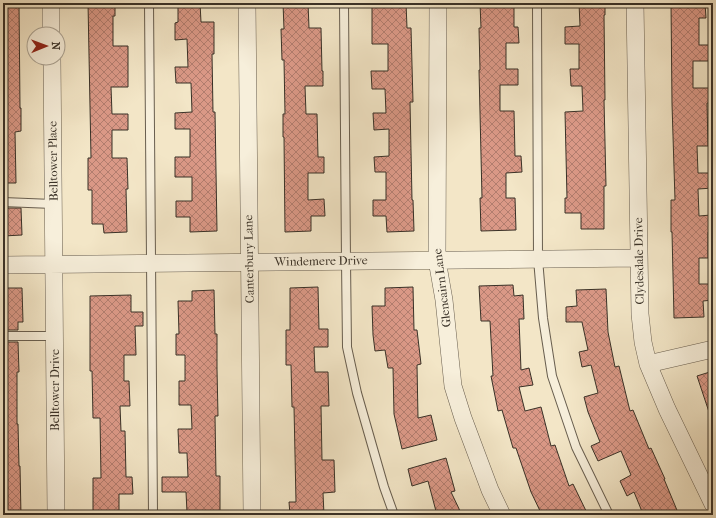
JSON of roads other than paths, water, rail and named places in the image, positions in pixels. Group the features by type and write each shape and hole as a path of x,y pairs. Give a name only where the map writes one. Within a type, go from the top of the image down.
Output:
{"street":[{"path":"51,3 51,26"},
{"name":"Canterbury Lane","path":"247,3 252,515"},
{"name":"Glencairn Lane","path":"438,3 437,260 444,300 453,386 463,418 502,515"},
{"name":"Clydesdale Drive","path":"635,3 640,314 643,342 648,364 667,409 713,504"},
{"name":"Belltower Place","path":"52,66 53,264"},
{"name":"Windemere Drive","path":"3,265 639,258"},
{"name":"Belltower Drive","path":"53,264 56,515"},
{"path":"648,364 713,349"}],"lane":[{"path":"148,3 153,515"},
{"path":"344,3 347,347 357,393 384,487 394,515"},
{"path":"537,3 538,259 543,318 552,376 576,447 609,515"},
{"path":"3,202 53,204"},
{"path":"3,336 54,336"}]}
